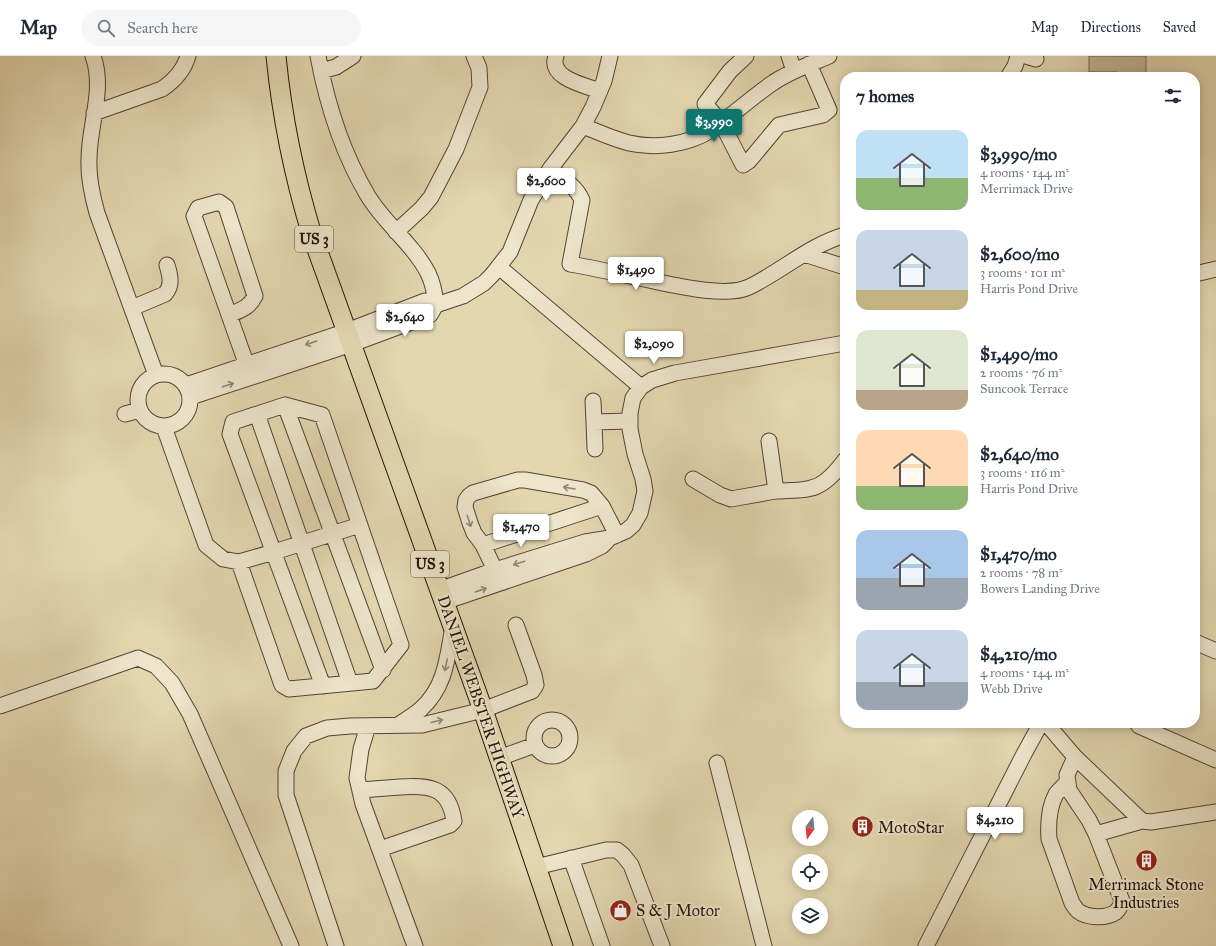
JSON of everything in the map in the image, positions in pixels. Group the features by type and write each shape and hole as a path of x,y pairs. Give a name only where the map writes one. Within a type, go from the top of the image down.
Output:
{"main road":[{"name":"DANIEL WEBSTER HIGHWAY","path":"276,56 280,94 289,145 304,209 483,710 563,946"}],"street":[{"path":"93,56 97,76 89,159 93,197 97,213 156,375"},
{"path":"94,112 162,89 172,82 181,70 188,56"},
{"path":"318,56 339,132 356,173 369,197 396,232 419,258 429,274 434,288 436,305"},
{"path":"321,71 336,67 353,56"},
{"path":"396,232 422,208 431,196 456,148 480,87 479,68 474,56"},
{"path":"556,56 554,61 555,66 562,76 600,91"},
{"path":"188,391 350,337 425,301 436,305 463,296 475,289 492,275 510,252 531,200 550,169 583,126 593,107 608,69 610,56"},
{"path":"746,56 730,71 706,104 721,122 743,164 748,161 779,125 823,115 829,110 809,64"},
{"path":"789,56 794,70"},
{"path":"583,126 617,140 630,143 655,145 689,140 711,130 766,88 794,70 829,56"},
{"path":"1011,72 1018,56"},
{"path":"550,169 574,188 579,193 582,200 570,264 678,286 727,291 741,290 749,287 804,254 840,237"},
{"path":"229,315 246,309 255,296 226,207 219,202 198,208 194,216 229,315 249,371"},
{"path":"804,254 840,265"},
{"path":"132,308 165,294 169,290 170,276 166,265"},
{"path":"499,267 641,387"},
{"path":"1200,273 1216,269"},
{"path":"442,596 586,554 602,546 633,525 640,513 644,491 643,479 635,454 630,429 630,413 634,398 641,387 652,380 675,373 840,344"},
{"path":"156,375 172,375 180,379 188,391 190,406 187,414 181,421 172,425 164,427 155,425 133,412 140,388 145,381 156,375"},
{"path":"593,401 594,449"},
{"path":"239,562 282,685 289,689 323,686 372,681 383,670 401,645 322,415 286,405 233,422 230,434 323,686"},
{"path":"286,405 383,670"},
{"path":"257,414 350,683"},
{"path":"594,422 630,421"},
{"path":"164,427 206,545 223,559 239,562 360,525"},
{"path":"769,441 776,491"},
{"path":"693,478 720,495 731,499 776,491 805,490 818,487 833,475 840,466"},
{"path":"495,570 484,545 474,533 465,507 466,500 473,493 503,484 525,480 583,490 591,493 602,506 614,537"},
{"path":"484,545 602,506"},
{"path":"442,596 495,570 585,542 614,537"},
{"path":"336,946 286,795 286,771 294,751 306,736 327,728 422,725 483,710 532,691 536,685 534,675 516,625"},
{"path":"398,725 420,710 437,691 445,669 453,627"},
{"path":"1200,644 1216,651"},
{"path":"0,706 138,658 156,666 172,683 190,714 291,946"},
{"path":"368,726 361,749 357,778 363,804 415,946"},
{"path":"926,946 1038,728"},
{"path":"1050,728 1075,758 1142,821"},
{"path":"1144,728 1216,760"},
{"path":"499,758 535,745"},
{"path":"1067,782 1056,794 1048,828 1049,839 1072,903 1077,910 1094,916 1106,916 1116,912 1120,907 1122,900 1096,834 1089,820 1069,790 1067,775 1075,758"},
{"path":"717,763 764,946"},
{"path":"360,790 420,786 431,788 441,792 447,800 453,815 454,821 450,825 380,849"},
{"path":"1096,834 1142,821 1151,822 1216,812"},
{"path":"536,867 606,850 617,850 631,865 662,946"},
{"path":"572,858 602,946"}],"shaded area":[{"path":"1089,56 1146,56 1146,72 1089,72"}],"place":[{"name":"MotoStar","path":"863,827"},
{"name":"Merrimack Stone Industries","path":"1146,860"},
{"name":"S & J Motor","path":"620,910"}]}
